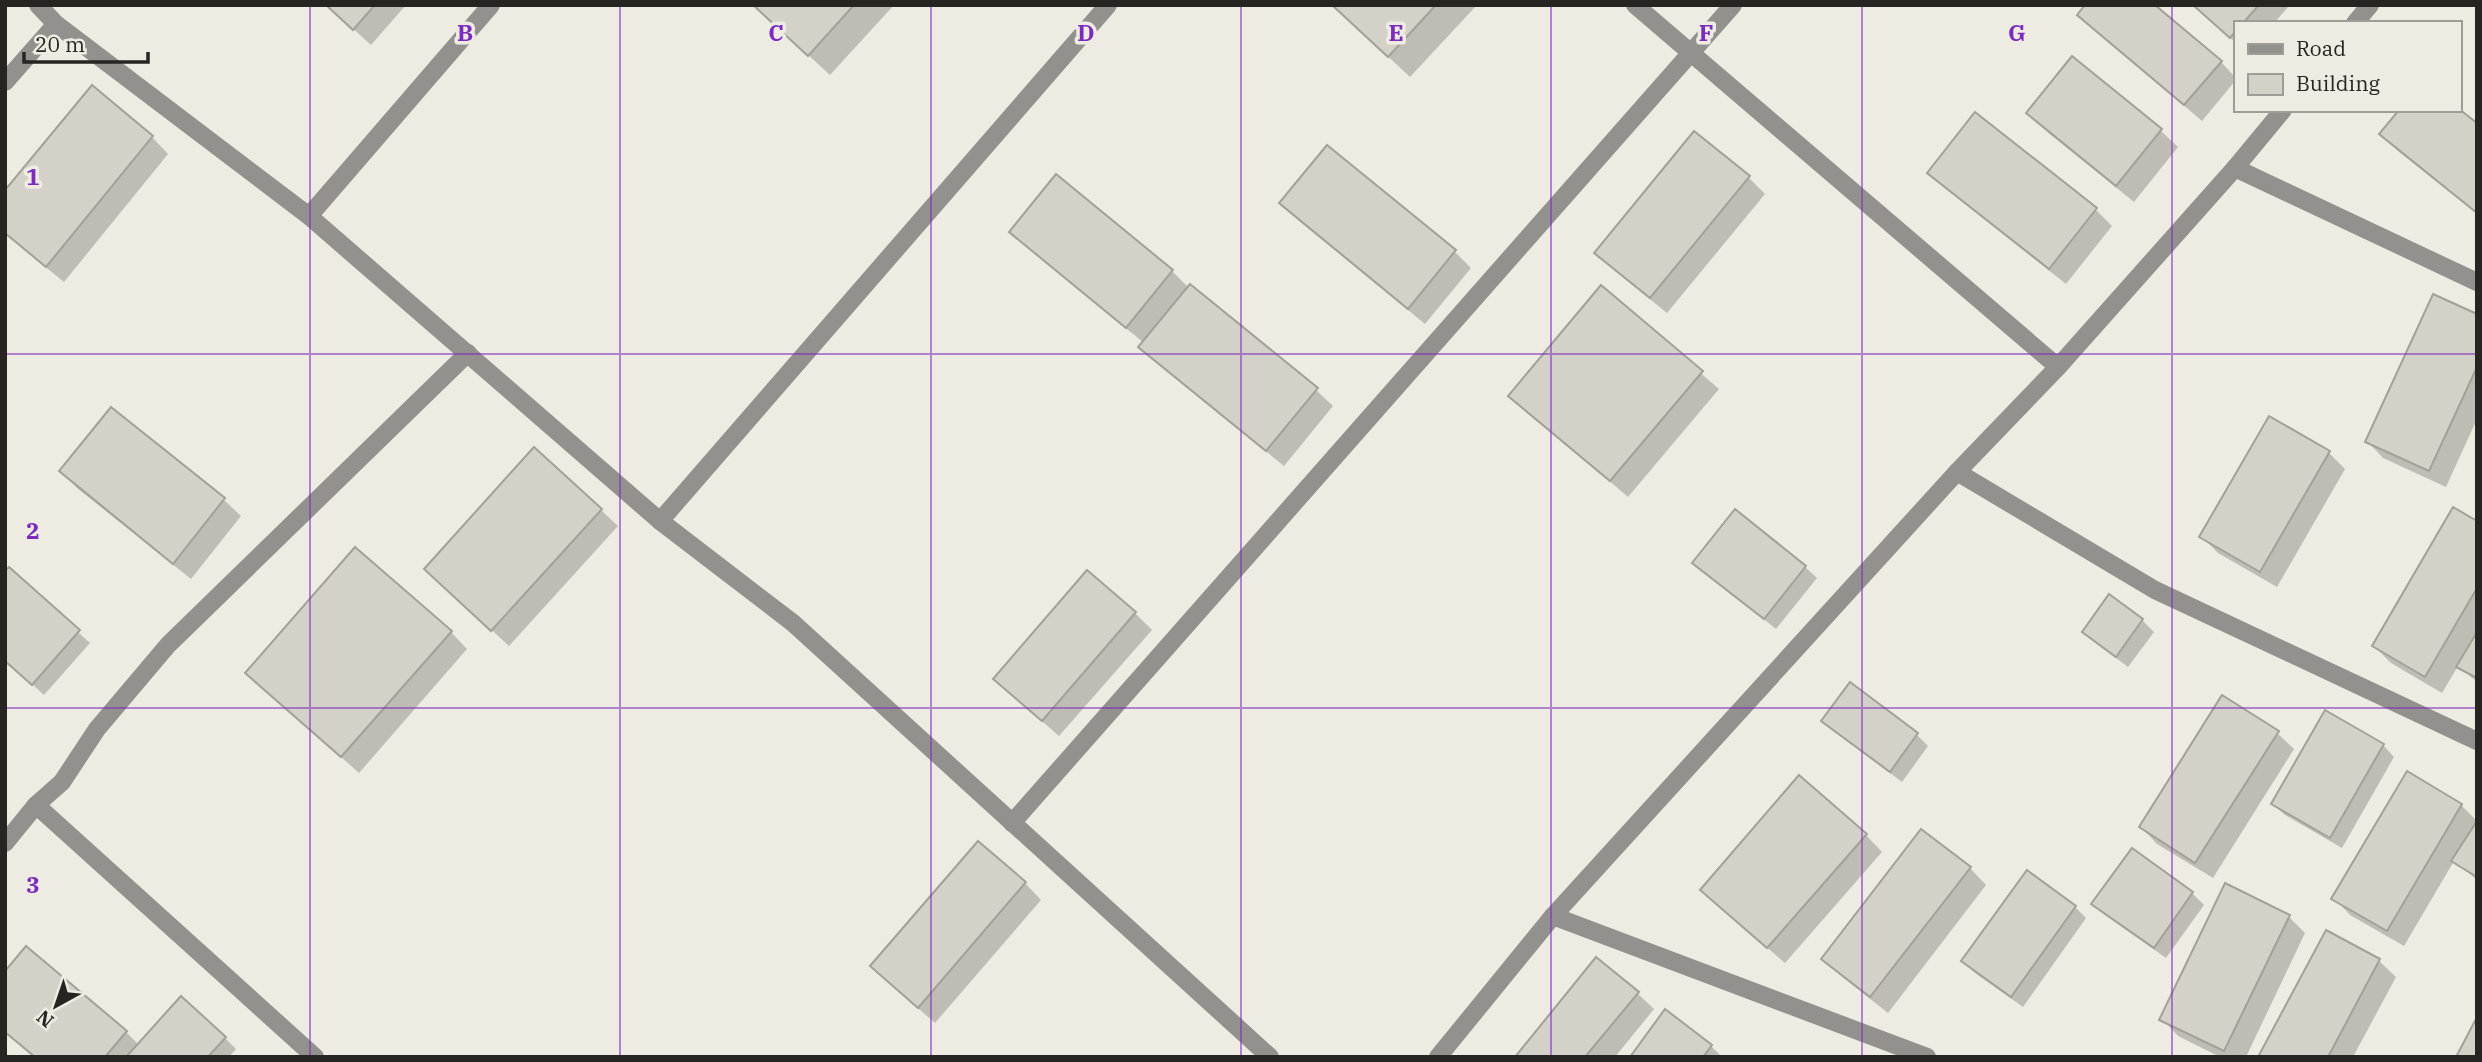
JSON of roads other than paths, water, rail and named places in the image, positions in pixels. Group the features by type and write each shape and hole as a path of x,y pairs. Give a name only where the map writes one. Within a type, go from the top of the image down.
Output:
{"street":[{"path":"38,5 56,24 309,216 660,521 793,623 1270,1057"},
{"path":"309,216 491,5"},
{"path":"660,521 1108,5"},
{"path":"1635,5 2058,367"},
{"path":"1012,823 1733,5"},
{"path":"2357,21 2370,5"},
{"path":"5,82 56,24"},
{"path":"1438,1057 1553,916 1957,472 2058,367 2281,112"},
{"path":"2235,168 2477,282"},
{"path":"5,842 36,806 62,782 97,729 168,645 467,353"},
{"path":"1957,472 2155,590 2477,741"},
{"path":"36,806 315,1057"},
{"path":"1553,916 1927,1057"}]}
